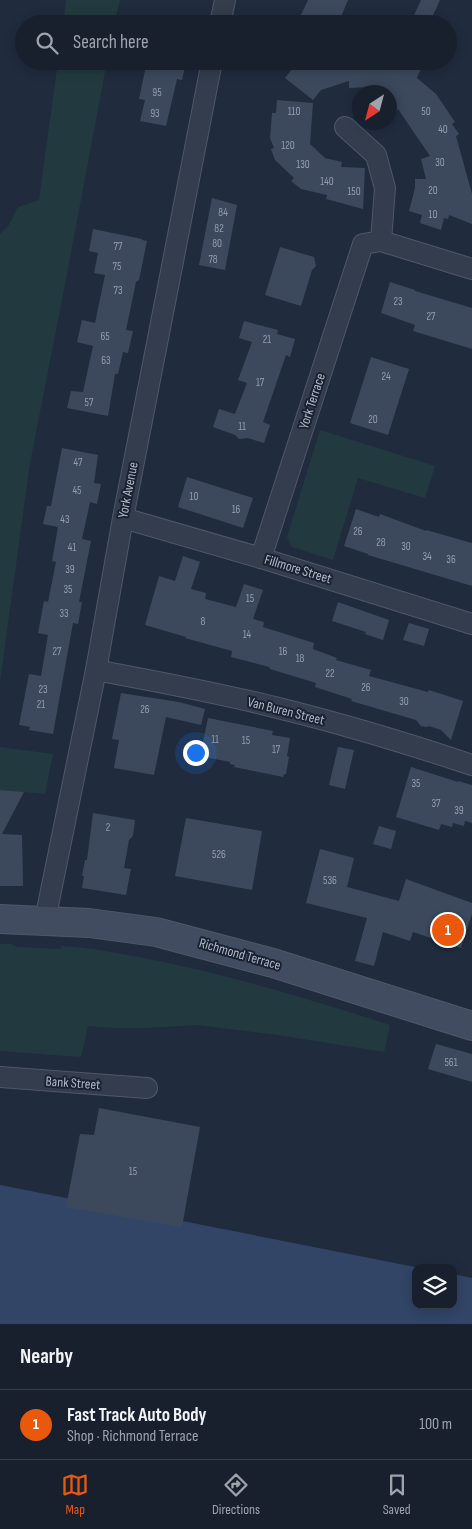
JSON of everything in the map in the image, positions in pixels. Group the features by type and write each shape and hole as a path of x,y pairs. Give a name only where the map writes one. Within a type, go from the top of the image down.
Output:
{"main road":[{"name":"Richmond Terrace","path":"0,919 45,920 134,928 273,963 472,1026"}],"street":[{"path":"222,15 224,0"},
{"name":"York Avenue","path":"45,920 96,670 123,518 210,70"},
{"name":"York Terrace","path":"261,558 372,242 385,188 376,155 345,127"},
{"path":"372,242 472,269"},
{"name":"Fillmore Street","path":"123,518 261,558 472,624"},
{"name":"Van Buren Street","path":"96,670 177,685 282,708 385,736 472,765"},
{"name":"Bank Street","path":"0,1077 147,1088"}],"green space":[{"path":"66,0 120,0 116,15 64,15"},
{"path":"57,70 105,70 30,463 0,682 0,234 9,225 18,207 39,200"},
{"path":"320,430 435,466 425,498 358,478 333,560 292,547 287,537"},
{"path":"0,747 53,754 45,794 0,790"},
{"path":"0,944 11,944 17,947 61,949 61,946 112,952 192,968 277,990 390,1025 384,1052 278,1035 198,1025 144,1028 88,1026 81,1057 0,1051"}],"water":[{"path":"0,1185 412,1266 412,1309 457,1309 457,1275 472,1278 472,1324 0,1324"}],"building":[{"path":"308,0 348,0 342,15 301,15"},
{"path":"421,0 440,0 433,15 414,15"},
{"path":"145,70 184,70 182,80 177,79 166,126 140,121 145,100 139,99"},
{"path":"291,70 420,70 417,78 436,94 455,122 452,124 459,134 456,136 472,194 472,224 449,215 448,219 444,218 441,230 420,223 422,215 409,211 415,188 415,179 426,179 421,159 430,156 398,109 397,110 397,85 352,85 352,88 349,88 349,81 321,90 313,100 285,78"},
{"path":"277,100 313,103 310,144 325,158 342,162 341,167 365,168 363,209 326,199 327,195 301,189 291,181 294,178 275,160 271,149 274,148 270,138 272,113 276,113"},
{"path":"212,198 237,205 225,270 199,265"},
{"path":"93,229 147,241 126,330 133,331 128,353 123,352 118,374 115,374 108,416 67,408 71,391 83,392 93,346 77,342 82,320 95,323 105,275 94,273 98,253 89,251"},
{"path":"280,247 314,257 316,266 312,270 301,306 265,295"},
{"path":"390,282 472,308 472,349 413,331 415,325 381,313"},
{"path":"244,321 278,330 277,334 295,339 290,357 286,355 263,422 270,425 264,443 248,438 239,439 235,435 213,427 219,409 235,414 247,383 238,380 252,342 239,338"},
{"path":"371,357 409,369 388,435 350,423"},
{"path":"62,448 98,455 94,483 101,484 97,504 90,502 82,539 91,541 79,602 82,602 78,624 73,623 53,734 29,730 30,727 19,725 29,674 41,676 48,635 38,633 44,601 48,602 56,562 52,561 58,527 43,524 47,506 51,506"},
{"path":"187,477 253,498 243,528 178,507"},
{"path":"356,509 379,517 380,514 426,531 472,543 472,586 344,546"},
{"path":"183,556 200,562 191,589 206,593 205,599 236,607 244,584 263,590 253,619 264,622 263,627 314,643 313,649 337,658 336,660 371,670 369,676 428,692 429,690 463,701 451,740 441,730 429,726 421,726 416,720 351,701 352,699 315,687 316,683 270,669 269,667 231,657 232,651 145,625 159,576 175,581"},
{"path":"338,602 389,620 383,640 365,634 366,632 332,621"},
{"path":"409,623 429,629 424,646 403,640"},
{"path":"121,693 179,702 205,709 201,725 166,717 154,775 114,768 119,740 112,739"},
{"path":"208,718 273,731 272,735 290,738 286,774 283,777 234,767 235,765 230,764 230,762 200,756"},
{"path":"338,747 354,750 345,789 329,785"},
{"path":"411,767 472,785 472,823 465,821 464,826 453,823 452,827 441,824 439,830 396,817"},
{"path":"0,790 24,792 2,834 22,835 23,886 0,886"},
{"path":"93,813 135,820 133,836 129,840 124,868 131,869 126,895 82,888 84,876 82,876 85,860 87,860"},
{"path":"186,818 262,831 252,890 175,876"},
{"path":"379,826 396,831 391,849 373,844"},
{"path":"320,849 354,858 347,887 399,901 406,879 472,903 472,914 461,948 413,932 410,941 383,932 374,966 355,961 367,918 306,903"},
{"path":"436,1044 472,1054 472,1082 428,1069"},
{"path":"99,1108 200,1127 182,1227 66,1207 80,1134 94,1135"}],"place":[{"name":"Fast Track Auto Body","path":"448,930"}]}
